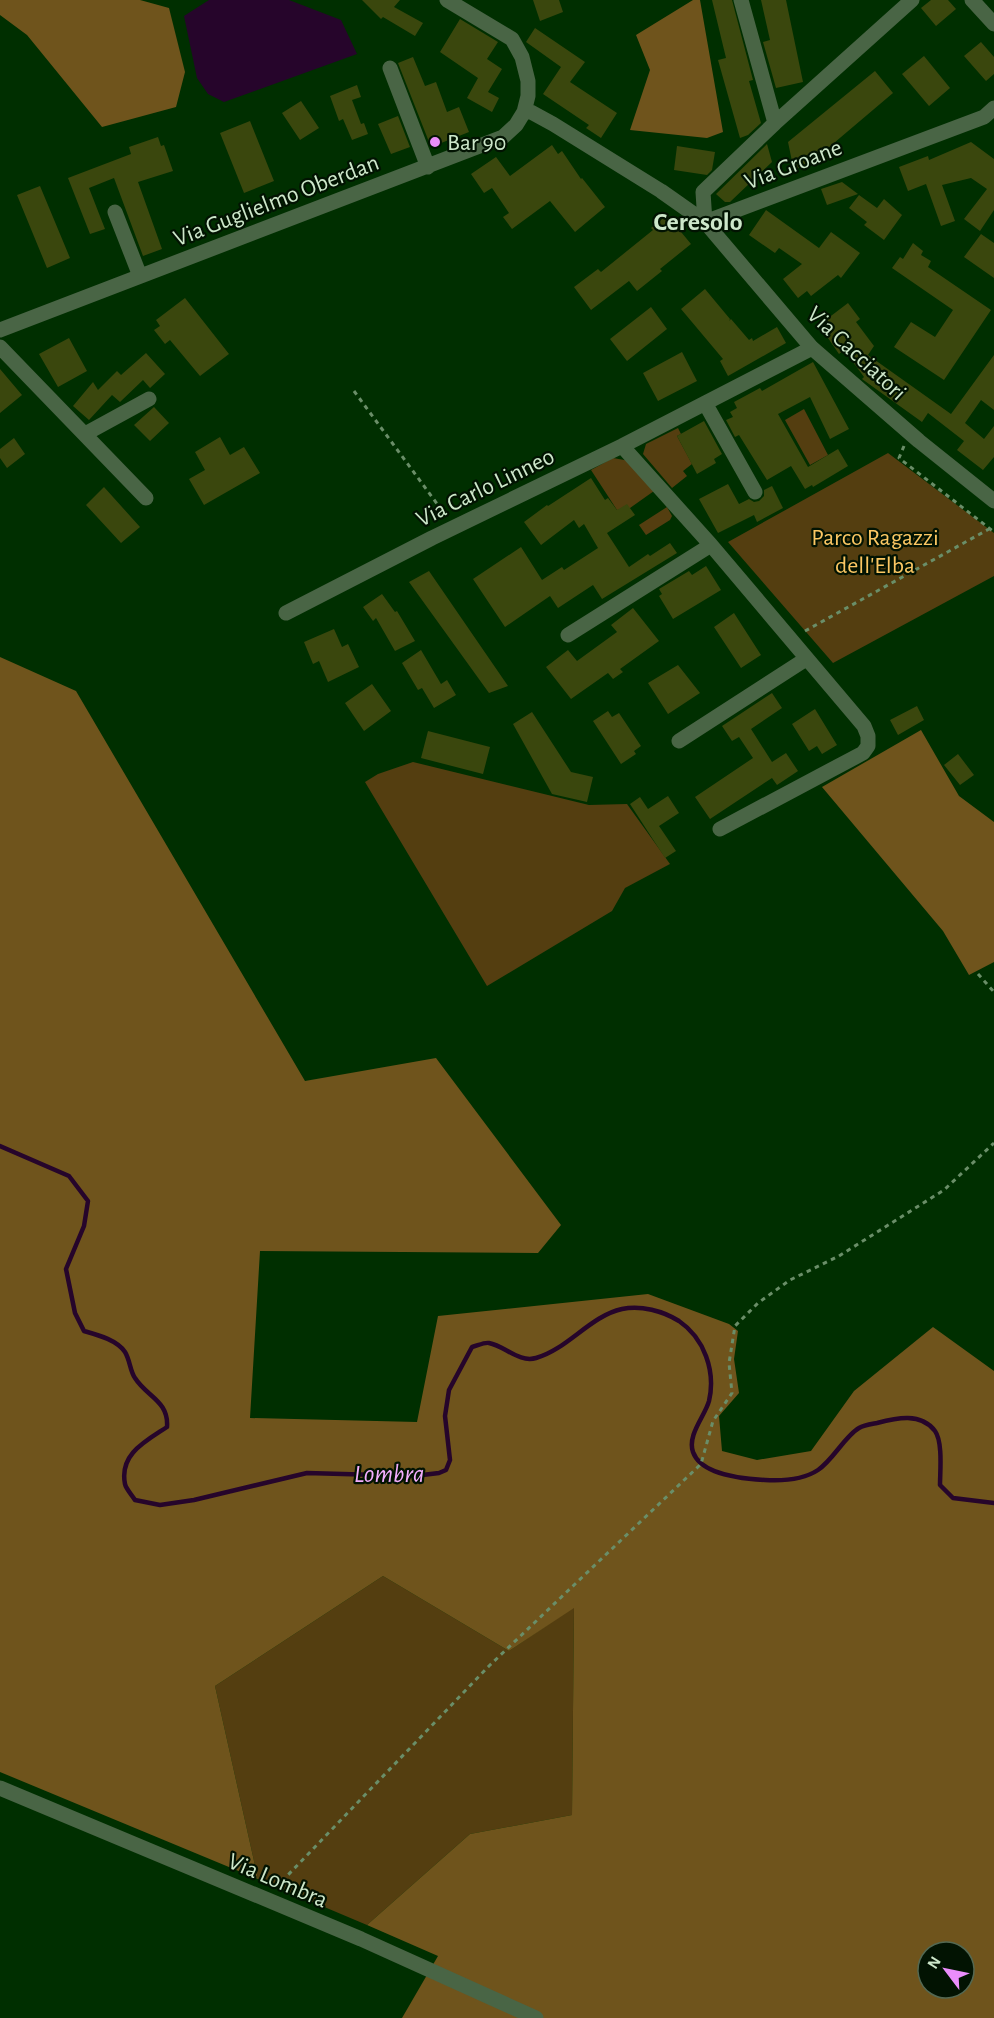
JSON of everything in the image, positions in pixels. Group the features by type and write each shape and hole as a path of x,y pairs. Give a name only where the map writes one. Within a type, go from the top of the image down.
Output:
{"street":[{"path":"447,0 512,39 522,57 528,81 528,96 524,112 531,112 553,124 655,187 705,222"},
{"path":"741,0 775,123"},
{"path":"705,222 703,192 775,123 912,0"},
{"path":"972,0 994,24"},
{"path":"390,68 428,167"},
{"name":"Via Guglielmo Oberdan","path":"0,330 503,137 516,125 524,112"},
{"name":"Via Groane","path":"705,222 991,117"},
{"path":"115,212 140,276"},
{"name":"Via Cacciatori","path":"705,222 812,348 913,435 992,495"},
{"path":"0,347 146,498"},
{"name":"Via Carlo Linneo","path":"286,613 454,527 622,446 812,348"},
{"path":"85,434 149,399"},
{"path":"705,403 755,492"},
{"path":"622,446 711,545 864,726 868,736 868,746 863,753 720,829"},
{"path":"568,635 711,545"},
{"path":"679,741 806,659"},
{"name":"Via Lombra","path":"0,1788 361,1939 536,2018"}],"path":[{"path":"354,391 454,527"},
{"path":"913,435 901,450 899,458 994,532"},
{"path":"790,641 989,528"},
{"path":"978,974 994,992"},
{"path":"272,1902 287,1876 489,1666 701,1464 713,1421 732,1393 729,1362 735,1326 758,1303 790,1280 838,1256 944,1190 994,1143"}],"green space":[{"path":"804,409 828,455 810,465 785,420"},
{"path":"678,428 681,434 677,436 692,464 683,471 687,476 672,488 643,454 646,444"},
{"name":"Parco Ragazzi dell'Elba","path":"888,453 994,533 994,576 833,663 728,542"},
{"path":"613,458 630,461 654,491 630,508 617,510 591,470"},
{"path":"667,507 672,516 670,520 646,535 639,525"},
{"path":"413,762 589,805 627,804 670,864 625,888 612,911 487,986 365,782 378,774"},
{"path":"383,1576 509,1651 574,1607 572,1815 470,1834 367,1925 258,1879 215,1686"}],"shaded area":[{"path":"0,0 140,0 169,8 185,72 176,107 102,127 27,35 0,15"},
{"path":"209,0 289,0 341,20 357,54 224,102 208,94 197,78 184,16"},
{"path":"693,0 700,0 723,132 707,138 630,130 650,70 636,35"},
{"path":"0,657 76,691 305,1081 436,1058 561,1225 538,1253 260,1251 250,1418 417,1422 438,1316 648,1294 729,1324 738,1331 734,1359 739,1393 719,1416 722,1451 757,1460 811,1451 854,1391 933,1327 994,1371 994,2018 402,2018 438,1956 367,1925 470,1834 572,1815 574,1608 509,1651 383,1576 215,1686 258,1879 0,1772"},
{"path":"921,730 959,796 994,822 994,962 969,975 943,931 822,787"}],"building":[{"path":"362,0 400,0 394,7 423,23 415,36 383,17 381,19"},
{"path":"533,0 559,0 563,12 540,21"},
{"path":"712,0 732,0 753,80 749,81 761,123 748,135 740,138 718,60 726,58"},
{"path":"761,0 786,0 803,82 776,88 763,42 770,40"},
{"path":"931,0 948,0 956,9 936,26 921,8"},
{"path":"460,19 498,42 487,59 502,69 488,92 499,98 492,112 467,98 478,78 440,52"},
{"path":"535,28 585,62 570,82 617,113 601,138 586,128 589,125 543,94 561,67 526,42"},
{"path":"981,42 994,57 994,74 986,81 964,56"},
{"path":"924,56 950,88 929,106 902,74"},
{"path":"413,57 425,86 436,82 447,112 459,107 469,132 431,147 398,63"},
{"path":"875,71 893,93 821,154 794,171 788,142"},
{"path":"357,85 361,97 352,100 361,124 364,123 368,134 352,140 343,119 339,121 330,96"},
{"path":"301,101 319,128 300,140 282,113"},
{"path":"398,116 410,147 391,154 378,124"},
{"path":"250,121 274,181 244,193 220,133"},
{"path":"158,137 161,146 164,145 173,171 138,182 162,249 143,256 114,178 89,188 105,229 90,234 68,178 131,154 129,147"},
{"path":"971,142 994,159 994,210 980,231 964,219 987,189 971,178 942,185 955,221 941,226 926,184 908,191 899,167 928,156 929,160"},
{"path":"767,144 772,162 730,202 725,202 716,194"},
{"path":"552,145 558,154 562,151 581,179 605,207 575,232 550,201 512,229 503,217 509,213 492,188 484,193 471,174 496,157 510,176"},
{"path":"677,146 715,152 712,170 707,175 674,170"},
{"path":"842,182 858,194 827,205 821,189"},
{"path":"40,186 70,258 47,268 17,195"},
{"path":"859,195 877,208 884,199 902,215 884,240 864,225 867,222 849,208"},
{"path":"766,210 819,248 831,232 860,253 841,278 838,275 811,296 807,291 798,298 783,279 802,264 779,248 775,253 749,235"},
{"path":"667,215 691,244 637,291 629,281 591,310 574,287 598,269 601,272 653,230 651,228"},
{"path":"981,234 994,243 994,278 964,257"},
{"path":"913,243 923,251 921,255 931,261 928,267 991,310 944,380 894,347 911,322 935,337 953,310 892,268 900,257 903,259"},
{"path":"705,289 730,319 729,321 731,319 749,340 752,338 753,341 777,327 786,343 728,376 720,361 723,359 681,309"},
{"path":"185,298 229,354 200,376 170,340 165,344 154,330 160,326 156,320"},
{"path":"848,303 860,319 856,322 874,346 868,355 951,414 994,355 994,410 981,400 965,423 984,439 994,426 994,457 983,470 957,450 964,441 928,413 922,422 862,379 864,377 844,350 839,354 819,325"},
{"path":"651,307 667,329 627,361 610,339"},
{"path":"69,338 87,371 58,387 39,354"},
{"path":"682,352 697,381 658,401 643,373"},
{"path":"146,353 165,374 150,388 143,380 120,402 112,395 89,420 73,406 93,382 98,390 117,371 121,375"},
{"path":"813,362 849,429 830,439 810,397 778,414 808,467 838,449 848,466 813,487 812,485 805,489 791,466 767,480 739,435 735,437 726,420 733,417 730,412 737,408 734,402 760,388 762,391"},
{"path":"0,369 22,395 0,413"},
{"path":"154,407 169,423 150,441 134,425"},
{"path":"704,421 722,454 714,459 716,463 697,474 677,436"},
{"path":"220,437 230,455 244,447 260,473 204,505 189,479 205,470 195,452"},
{"path":"14,438 25,454 7,468 0,458 0,449"},
{"path":"591,478 605,500 608,498 617,510 627,504 635,515 607,533 629,567 670,543 677,553 602,599 593,585 558,608 550,596 505,627 473,579 521,547 542,580 562,567 564,570 598,548 584,524 579,528 574,520 541,545 524,522"},
{"path":"728,484 739,504 749,499 754,502 759,501 764,496 764,490 772,486 783,508 757,522 754,515 718,533 699,499"},
{"path":"104,487 140,527 121,543 86,505"},
{"path":"706,566 721,590 673,619 659,596 662,594 659,589 689,571 692,575"},
{"path":"429,571 508,686 489,693 409,582"},
{"path":"382,594 395,612 397,611 415,641 395,651 376,618 373,621 363,607"},
{"path":"633,608 659,641 620,669 623,672 613,679 608,673 571,699 546,667 568,650 577,661 617,632 611,625"},
{"path":"734,613 761,655 741,668 714,627"},
{"path":"334,629 342,647 348,644 359,667 328,682 319,661 313,664 304,642"},
{"path":"421,650 441,684 447,680 456,695 434,708 422,688 418,690 402,663"},
{"path":"678,665 700,693 668,714 648,683"},
{"path":"372,684 391,711 364,731 345,703"},
{"path":"772,693 782,708 751,729 772,762 786,753 798,771 777,785 772,778 710,819 695,797 753,758 739,737 732,741 722,726"},
{"path":"917,706 924,720 898,735 890,720"},
{"path":"815,709 837,745 822,754 817,746 809,751 792,724"},
{"path":"608,711 612,717 619,713 641,746 634,751 636,754 621,764 593,721"},
{"path":"532,712 571,772 593,777 587,802 552,794 513,724"},
{"path":"428,731 490,747 483,774 421,758"},
{"path":"958,754 974,775 960,785 944,765"},
{"path":"668,796 679,813 659,826 676,851 665,858 630,804 640,797 648,809"}],"waterway":[{"name":"Lombra","path":"0,1146 69,1176 88,1201 84,1226 66,1269 75,1313 84,1331 107,1338 122,1348 127,1355 135,1378 161,1405 167,1418 167,1427 143,1443 130,1456 126,1464 125,1484 135,1500 160,1505 194,1500 307,1473 414,1476 439,1473 446,1470 450,1460 445,1416 449,1390 472,1347 489,1343 524,1358 536,1358 558,1348 610,1313 622,1309 644,1308 666,1314 679,1321 695,1336 706,1356 711,1390 707,1407 692,1439 693,1452 705,1466 724,1474 746,1478 765,1480 799,1478 823,1466 861,1427 892,1419 916,1419 929,1425 938,1436 941,1457 940,1485 953,1498 994,1503"}],"place":[{"name":"Bar 90","path":"435,142"}],"district":[{"name":"Ceresolo","path":"698,221"}]}
